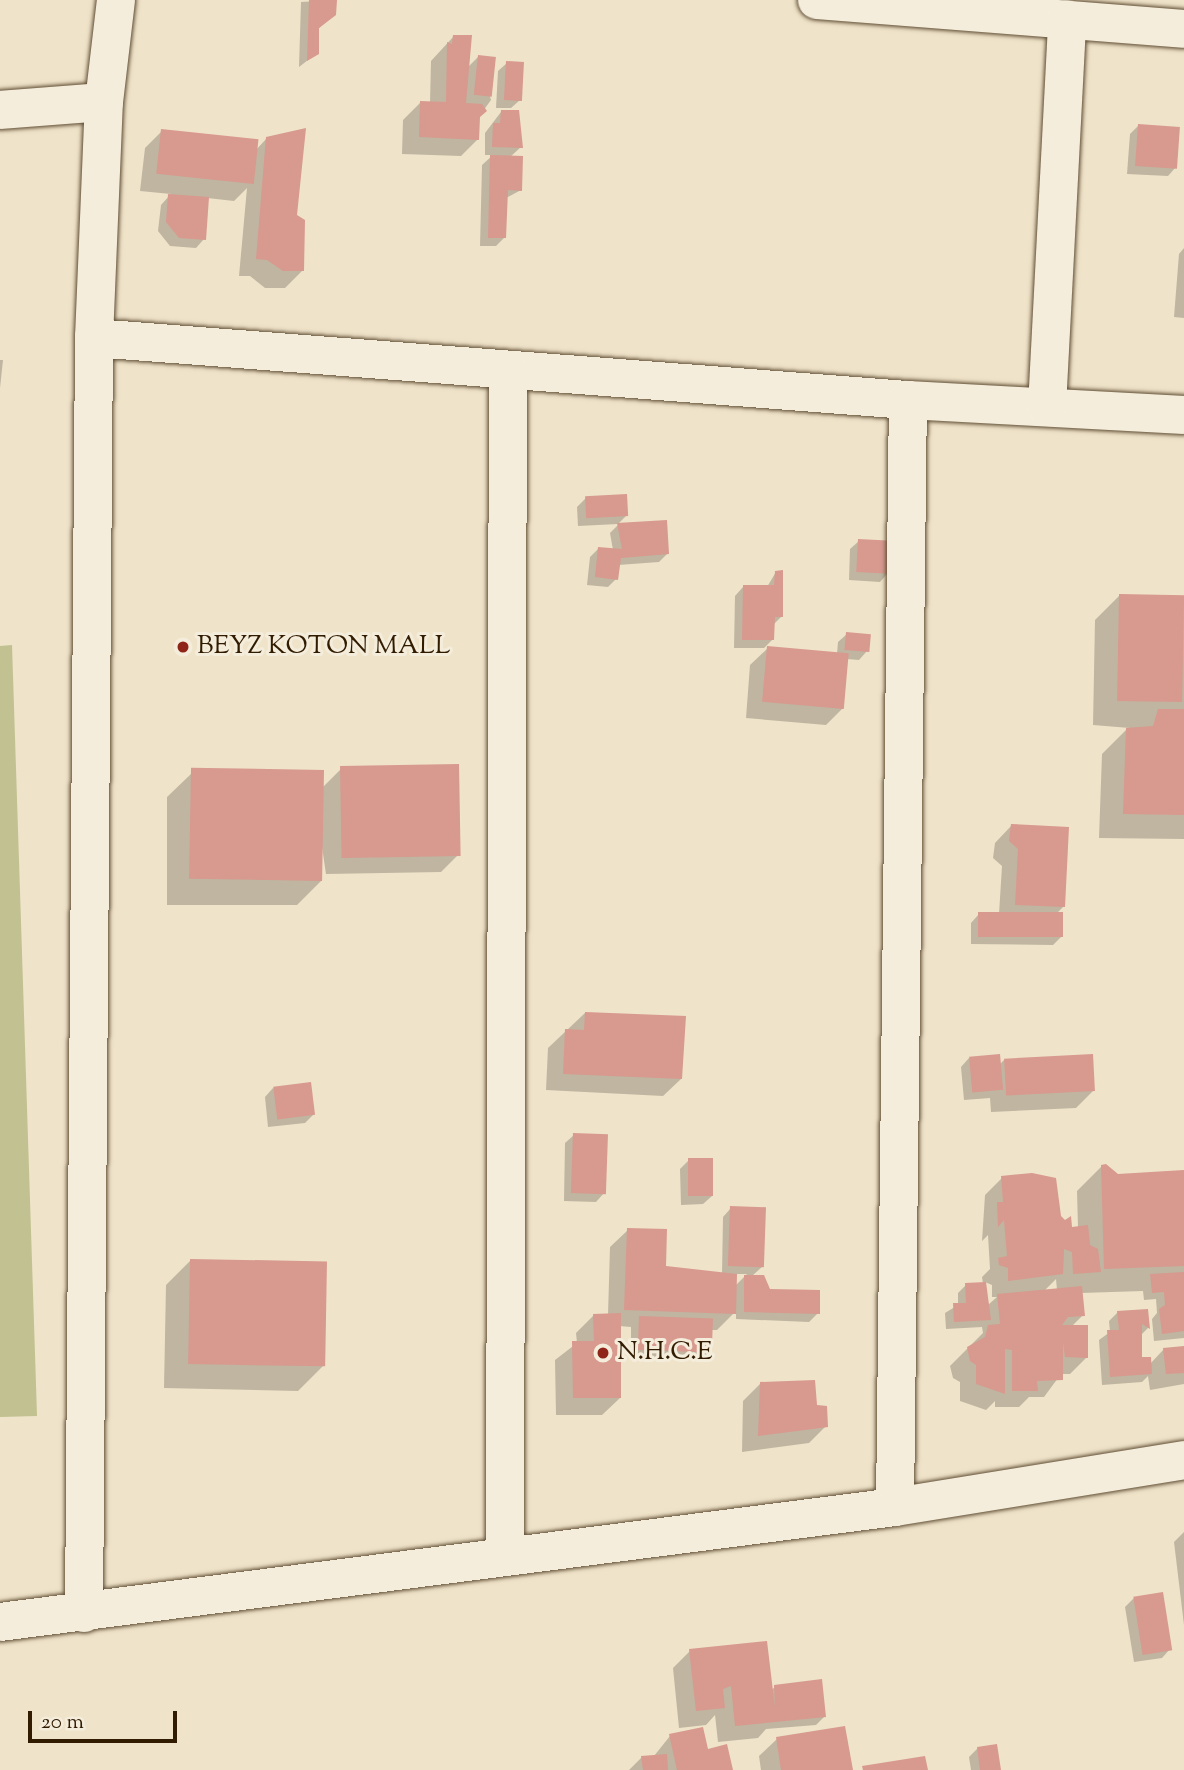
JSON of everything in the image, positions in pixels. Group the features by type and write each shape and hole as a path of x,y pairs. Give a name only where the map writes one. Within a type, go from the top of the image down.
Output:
{"street":[{"path":"84,1613 94,338 104,102 116,0"},
{"path":"817,0 906,4 1184,29"},
{"path":"1047,407 1067,20"},
{"path":"0,110 104,102"},
{"path":"94,338 908,400 1184,415"},
{"path":"505,1556 508,370"},
{"path":"895,1507 908,400"},
{"path":"0,1622 895,1507 1184,1460"}],"green space":[{"path":"12,645 37,1416 0,1417 0,646"}],"building":[{"path":"309,0 337,0 336,15 319,28 319,54 307,61"},
{"path":"453,35 472,35 466,103 482,104 487,111 480,117 479,140 419,137 420,101 446,102 447,42 452,44"},
{"path":"478,55 496,57 492,97 474,95"},
{"path":"506,61 524,62 522,101 504,100"},
{"path":"501,110 519,110 523,148 492,147 493,123 500,123"},
{"path":"1138,124 1180,127 1177,169 1135,166"},
{"path":"306,128 297,215 305,220 304,271 283,271 267,260 256,259 266,137"},
{"path":"161,129 258,139 254,184 156,174"},
{"path":"490,155 523,156 522,191 508,190 506,238 488,238"},
{"path":"168,194 209,197 206,240 179,238 166,222"},
{"path":"627,494 628,516 586,518 585,496"},
{"path":"667,520 669,554 621,558 618,580 595,577 598,547 622,549 617,523"},
{"path":"858,539 892,541 890,574 856,572"},
{"path":"783,570 783,617 775,617 774,640 742,640 743,585 774,585 775,571"},
{"path":"1119,594 1184,595 1182,702 1117,701"},
{"path":"846,632 871,634 869,652 844,650"},
{"path":"767,646 849,653 844,709 762,702"},
{"path":"1158,709 1184,709 1184,815 1123,814 1126,728 1153,726"},
{"path":"459,764 461,856 342,858 340,766"},
{"path":"191,768 324,770 322,881 189,879"},
{"path":"1011,824 1069,827 1065,907 1015,905 1018,849 1009,841"},
{"path":"978,912 1063,912 1063,937 978,937"},
{"path":"585,1012 686,1016 682,1079 563,1074 565,1029 584,1030"},
{"path":"1000,1054 1003,1090 972,1093 969,1057"},
{"path":"1093,1054 1095,1091 1006,1096 1004,1059"},
{"path":"311,1082 315,1115 277,1119 273,1087"},
{"path":"573,1133 608,1134 606,1194 571,1193"},
{"path":"688,1158 713,1158 713,1196 688,1196"},
{"path":"1106,1164 1118,1174 1184,1170 1184,1266 1104,1269 1101,1165"},
{"path":"1032,1173 1056,1178 1061,1216 1065,1220 1071,1216 1072,1227 1088,1225 1090,1245 1098,1249 1101,1272 1073,1274 1072,1252 1064,1249 1063,1274 1008,1281 1008,1268 999,1265 998,1258 1007,1256 1004,1220 998,1227 997,1202 1003,1202 1001,1176"},
{"path":"730,1206 766,1207 764,1267 728,1266"},
{"path":"627,1228 667,1229 666,1266 737,1274 736,1314 624,1310"},
{"path":"190,1259 327,1261 325,1366 188,1364"},
{"path":"1184,1272 1184,1331 1162,1334 1159,1309 1165,1305 1164,1292 1152,1293 1150,1274"},
{"path":"744,1275 764,1275 770,1289 820,1290 820,1314 744,1312"},
{"path":"986,1282 991,1320 954,1322 953,1303 966,1303 965,1283"},
{"path":"1082,1286 1085,1316 1068,1317 1062,1325 1088,1325 1088,1358 1065,1357 1063,1342 1063,1380 1037,1381 1038,1391 1012,1391 1012,1350 1005,1349 1005,1394 976,1384 976,1365 970,1361 967,1347 985,1337 988,1325 1000,1324 997,1294"},
{"path":"1148,1309 1150,1329 1142,1324 1142,1357 1151,1357 1152,1374 1110,1377 1107,1330 1119,1330 1117,1311"},
{"path":"621,1313 621,1398 573,1398 572,1341 594,1341 593,1314"},
{"path":"639,1316 713,1319 712,1353 638,1350"},
{"path":"1184,1346 1184,1373 1166,1374 1163,1348"},
{"path":"815,1380 817,1405 827,1406 828,1427 758,1436 760,1382"},
{"path":"1163,1592 1172,1650 1143,1655 1133,1597"},
{"path":"767,1641 775,1708 774,1685 822,1679 826,1717 735,1726 731,1686 723,1689 725,1708 696,1711 689,1649"},
{"path":"845,1726 853,1770 781,1770 776,1737"},
{"path":"703,1727 708,1749 727,1744 733,1770 677,1770 669,1734"},
{"path":"997,1744 1001,1770 980,1770 977,1747"},
{"path":"667,1754 668,1770 643,1770 641,1756"},
{"path":"925,1756 928,1770 863,1770 862,1766"}],"place":[{"name":"BEYZ KOTON MALL","path":"183,647"},
{"name":"N.H.C.E","path":"603,1353"}]}
